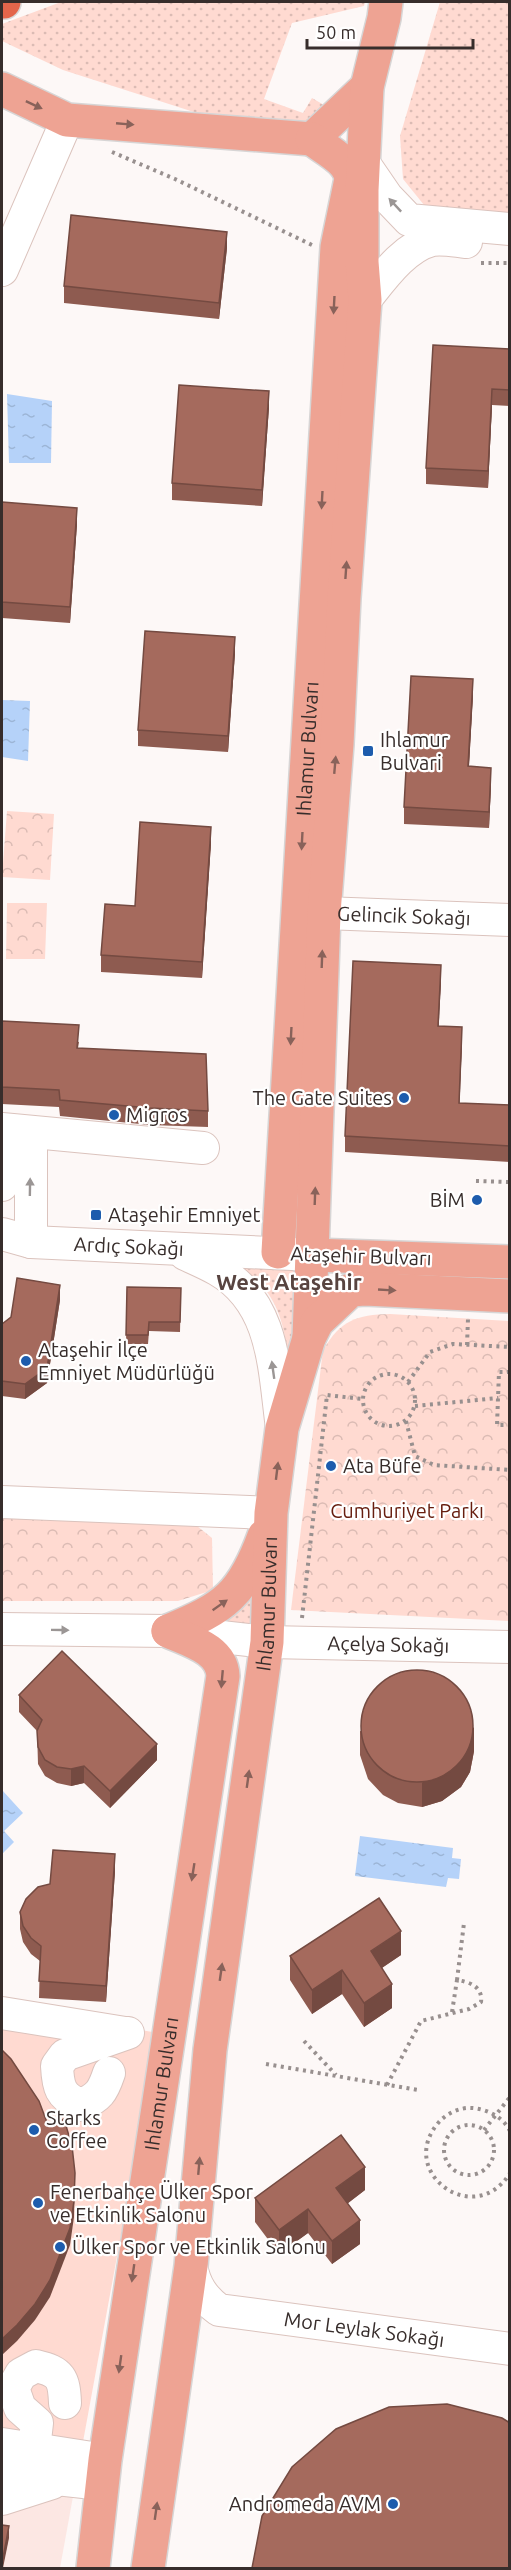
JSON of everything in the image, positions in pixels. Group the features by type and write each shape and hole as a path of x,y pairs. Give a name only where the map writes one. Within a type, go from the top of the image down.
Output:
{"main road":[{"name":"Ihlamur Bulvarı","path":"278,1252 311,912 337,744 344,598 365,300 362,262 363,162 367,87 387,7"},
{"path":"2,89 67,120 312,139 367,87"},
{"name":"Ihlamur Bulvarı","path":"148,2568 191,2266 210,2050 267,1642 271,1514 282,1428 309,1338 313,1255 311,912 337,251 351,179 346,164 312,139"},
{"name":"Ataşehir Bulvarı","path":"313,1255 510,1262"},
{"name":"Ataşehir Bulvarı","path":"309,1338 317,1322 351,1290 510,1296"},
{"path":"168,1631 198,1619 225,1603 242,1585 254,1565 271,1514"},
{"name":"Ihlamur Bulvarı","path":"93,2568 104,2472 223,1676 223,1667 210,1651 168,1631"}],"street":[{"path":"2,270 67,120"},
{"path":"363,162 387,197 409,220 510,229"},
{"path":"365,300 395,262 432,240 510,245"},
{"name":"Gelincik Sokağı","path":"311,912 510,920"},
{"path":"12,1130 203,1148"},
{"path":"2,1185 12,1130"},
{"path":"12,1130 16,1238"},
{"name":"Ardıç Sokağı","path":"16,1238 177,1250 220,1271 239,1287 260,1314 268,1333 282,1428"},
{"name":"Ataşehir Bulvarı","path":"177,1250 313,1255"},
{"path":"2,1502 271,1514"},
{"name":"Açelya Sokağı","path":"2,1629 168,1631 267,1642 510,1647"},
{"path":"2,2013 167,2040"},
{"path":"109,2073 104,2091 94,2100 80,2105 66,2098 57,2083 57,2066 65,2055 129,2033"},
{"name":"Ihlamur Bulvarı","path":"191,2266 194,2282 205,2300 219,2310"},
{"name":"Mor Leylak Sokağı","path":"219,2310 510,2349"},
{"path":"34,2449 38,2423 20,2408 13,2388 21,2374 36,2366 54,2371 64,2383 65,2403"},
{"path":"2,2444 34,2449 104,2472"},
{"path":"2,2499 61,2480 104,2472"},
{"path":"2,2473 61,2480"}],"path":[{"path":"103,148 337,251"},
{"path":"476,1181 510,1182"},
{"path":"408,1382 430,1352 453,1344 510,1347"},
{"path":"510,1372 499,1372 497,1425 510,1425"},
{"path":"384,1374 401,1376 408,1382 413,1389 415,1406 406,1421 398,1425 381,1426 367,1415 362,1399 369,1383 384,1374"},
{"path":"303,1596 327,1395 362,1399"},
{"path":"415,1406 498,1398"},
{"path":"406,1421 415,1456 434,1465 510,1470"},
{"path":"452,2012 464,1923"},
{"path":"387,2085 421,2021 469,2009 481,2002 482,1996 475,1986 457,1980"},
{"path":"304,2041 337,2076"},
{"path":"266,2064 418,2090"},
{"path":"484,2130 510,2097"},
{"path":"510,2131 494,2115 484,2110 469,2108 455,2111 442,2118 433,2129 427,2143 426,2158 439,2184 451,2192 465,2196 480,2196 493,2191 504,2182 510,2173"},
{"path":"470,2125 484,2130 494,2145 494,2154 486,2169 470,2175 453,2170 444,2157 443,2149 449,2134 462,2126 470,2125"}],"shaded area":[{"path":"2,2461 78,2469 60,2568 2,2568"}],"green space":[{"path":"61,2 365,2 364,6 292,23 264,99 303,113 312,98 324,105 314,118 290,130 225,122 63,70 2,41 2,24"},
{"path":"440,2 509,2 509,218 459,214 424,205 403,179 400,136"},
{"path":"7,811 54,814 50,880 2,877"},
{"path":"7,903 47,903 45,959 6,959"},
{"path":"232,1266 302,1269 290,1356 287,1355 285,1335 279,1315 270,1296 257,1281"},
{"name":"Cumhuriyet Parkı","path":"390,1314 509,1321 509,1621 291,1610 323,1350 336,1332 350,1321 368,1316"},
{"path":"2,1515 192,1522 212,1538 213,1590 178,1601 2,1601"},
{"path":"261,1571 256,1625 210,1622"},
{"name":"Ülker Spor ve Etkinlik Salonu","path":"2,1998 10,2007 158,2033 78,2469 2,2461"}],"water":[{"path":"7,394 52,401 51,463 9,463"},
{"path":"2,700 30,701 28,761 2,757"},
{"path":"2,1790 23,1813 4,1831 14,1842 2,1854"},
{"path":"360,1836 453,1848 452,1858 461,1859 459,1879 448,1878 446,1887 355,1876"}],"building":[{"path":"71,215 227,232 219,303 64,286"},
{"path":"433,345 510,349 510,390 492,389 488,471 426,468"},
{"path":"179,385 269,391 262,490 172,483"},
{"path":"2,502 77,508 70,607 2,602"},
{"path":"145,631 235,637 228,736 138,730"},
{"path":"411,676 473,679 468,766 491,768 489,812 404,807"},
{"path":"140,822 211,827 202,962 101,955 105,904 135,906"},
{"name":"The Gate Suites","path":"353,961 441,965 438,1026 462,1027 459,1103 510,1105 510,1146 345,1136"},
{"path":"2,1021 79,1025 77,1048 206,1054 208,1111 60,1100 59,1090 2,1087"},
{"name":"Ataşehir İlçe Emniyet Müdürlüğü","path":"17,1278 60,1285 47,1368 25,1384 2,1381 2,1324 11,1317"},
{"path":"127,1287 181,1288 180,1322 149,1322 148,1335 126,1335"},
{"path":"62,1651 157,1744 110,1791 84,1766 71,1769 57,1767 45,1760 38,1747 37,1731 42,1720 19,1695"},
{"path":"417,1670 439,1674 457,1686 469,1704 473,1726 469,1748 457,1766 439,1778 417,1782 395,1778 377,1766 365,1748 361,1726 365,1704 377,1686 395,1674"},
{"path":"53,1850 115,1854 106,1986 39,1981 41,1946 31,1938 23,1926 20,1912 26,1899 38,1887 50,1884"},
{"path":"379,1898 401,1931 371,1951 392,1984 364,2003 342,1970 312,1990 290,1956"},
{"name":"Fenerbahçe Ülker Spor ve Etkinlik Salonu","path":"2,2050 11,2059 39,2101 48,2125 64,2119 72,2146 75,2173 70,2228 50,2280 35,2304 2,2339"},
{"path":"341,2135 365,2167 336,2188 360,2220 332,2241 308,2209 279,2230 255,2198"},
{"name":"Andromeda AVM","path":"447,2404 502,2418 510,2423 510,2568 252,2568 262,2516 292,2467 336,2429 389,2407"},
{"path":"2,2525 9,2526 2,2563"}],"place":[{"name":"Ihlamur Bulvari","path":"368,751"},
{"name":"The Gate Suites","path":"404,1098"},
{"name":"Migros","path":"114,1115"},
{"name":"BİM","path":"477,1200"},
{"name":"Ataşehir Emniyet","path":"96,1215"},
{"name":"Ataşehir İlçe Emniyet Müdürlüğü","path":"26,1361"},
{"name":"Ata Büfe","path":"331,1466"},
{"name":"Starks Coffee","path":"34,2130"},
{"name":"Fenerbahçe Ülker Spor ve Etkinlik Salonu","path":"38,2203"},
{"name":"Ülker Spor ve Etkinlik Salonu","path":"60,2247"},
{"name":"Andromeda AVM","path":"393,2504"}],"district":[{"name":"West Ataşehir","path":"289,1282"}]}
